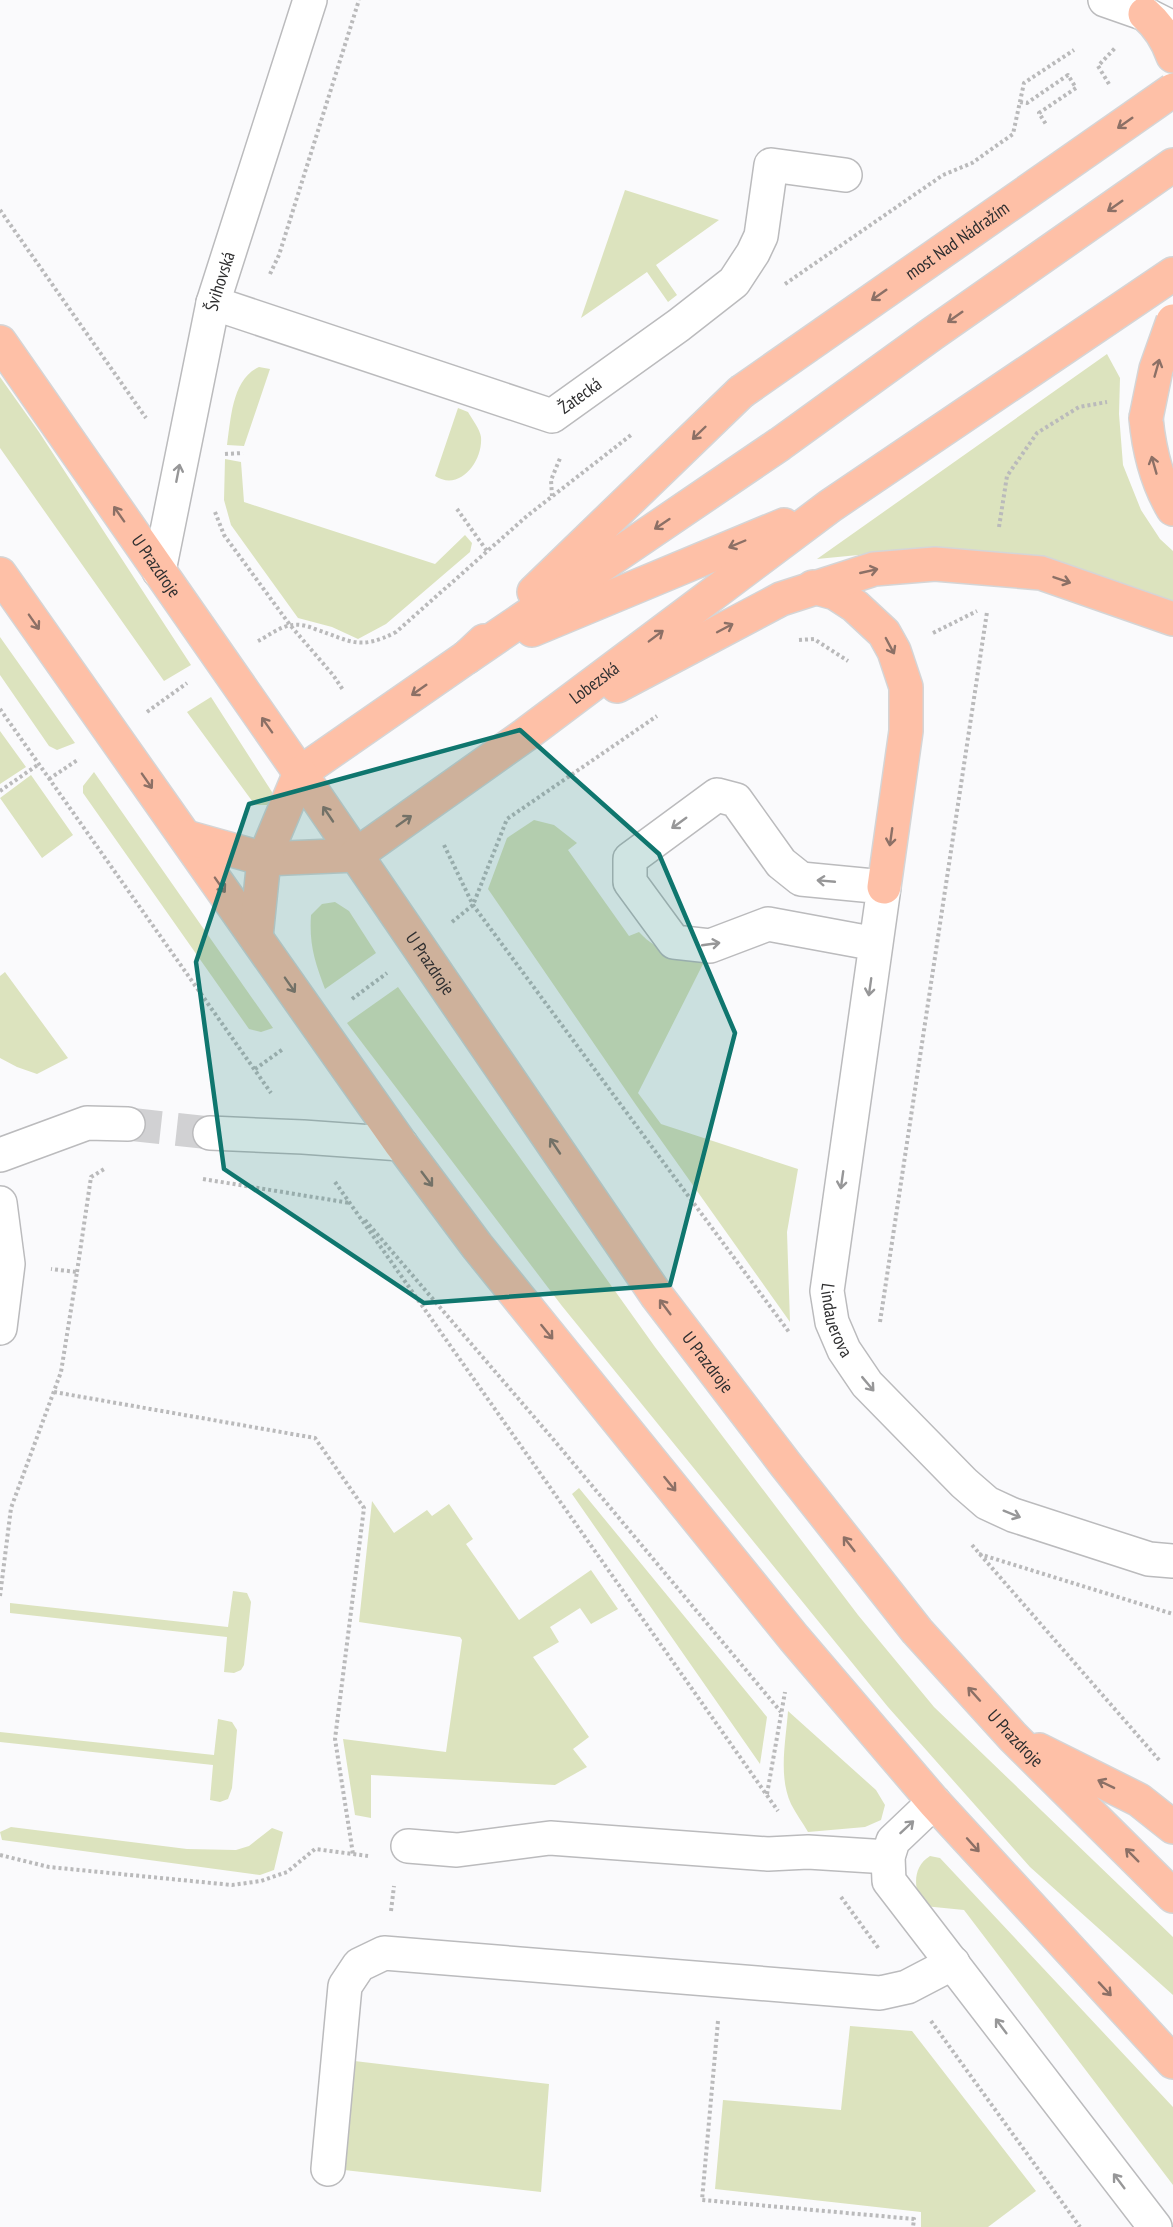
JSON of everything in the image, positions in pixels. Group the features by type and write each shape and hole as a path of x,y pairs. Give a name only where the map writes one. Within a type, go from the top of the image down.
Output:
{"main road":[{"path":"1159,21 1159,28 1173,56"},
{"name":"most Nad Nádražím","path":"467,657 741,392 1173,90"},
{"path":"256,937 264,859 300,773 780,444 1170,167"},
{"path":"467,657 830,506 1173,274"},
{"path":"1173,321 1156,369 1146,417 1148,443 1154,469 1163,493 1173,509"},
{"name":"U Prazdroje","path":"0,342 300,773 657,1296 917,1631 1013,1737 1173,1896"},
{"name":"Lobezská","path":"356,855 525,735 830,506"},
{"path":"525,735 781,599 874,569 936,564 1041,573 1173,619"},
{"path":"0,574 401,1144 477,1245 794,1638 934,1802 1173,2062"},
{"path":"813,587 835,593 855,606 884,633 894,651 906,687 906,731 884,887"},
{"path":"186,837 264,859 356,855"},
{"path":"1013,1737 1139,1800 1173,1827"}],"street":[{"path":"1105,0 1159,21"},
{"name":"Švihovská","path":"159,572 213,303 303,2"},
{"name":"Žatecká","path":"213,303 552,416 679,325 734,282 761,236 771,165 844,175"},
{"path":"876,944 768,924 710,946 674,942 630,882 630,859 717,795 736,800 781,862 801,879 884,887"},
{"name":"Lindauerova","path":"884,887 827,1291 832,1322 844,1350 867,1384 964,1483 987,1503 1013,1515 1149,1559 1173,1561"},
{"path":"0,1155 87,1123 128,1124"},
{"path":"210,1133 401,1144"},
{"path":"0,1203 8,1264 0,1328"},
{"path":"934,1802 892,1841 888,1857 889,1881 1155,2227"},
{"path":"408,1846 457,1850 550,1838 768,1854 808,1852 888,1857"},
{"path":"328,2169 345,1986 359,1965 384,1953 880,1993 907,1987 953,1963"}],"path":[{"path":"1098,66 1116,47"},
{"path":"777,291 943,175 972,163 1009,138 1013,134 1024,83 1074,50"},
{"path":"1020,102 1027,103 1068,75 1076,88 1039,113 1041,118"},
{"path":"0,210 180,465"},
{"path":"994,569 1007,476 1037,433 1079,406 1109,402"},
{"path":"49,779 221,659 291,624 307,626 346,641 365,643 396,632 552,496 637,430"},
{"path":"552,496 551,480 562,454"},
{"path":"457,509 487,551"},
{"path":"794,641 814,639 859,668 988,606 878,1332"},
{"path":"0,709 767,1795 1080,2227"},
{"path":"255,1070 419,948 473,904 507,819 662,712"},
{"path":"0,791 39,764"},
{"path":"473,904 796,1341"},
{"path":"0,1596 11,1508 61,1372 92,1178 103,1168 114,1168"},
{"path":"203,1179 350,1203 553,1439 781,1712"},
{"path":"8,1264 77,1272"},
{"path":"54,1392 315,1438 364,1508 335,1739 353,1854"},
{"path":"972,1545 1164,1765"},
{"path":"979,1554 1173,1614"},
{"path":"767,1795 794,1638"},
{"path":"0,1855 49,1867 232,1884 261,1881 287,1872 315,1849 375,1858"},
{"path":"721,1980 702,2200 914,2218 913,2227"}],"highlighted area":[{"path":"520,730 659,854 735,1033 670,1285 424,1303 224,1169 196,962 249,804"}],"green space":[{"path":"625,190 719,220 656,265 677,295 668,302 647,272 581,318"},
{"path":"1107,354 1120,378 1119,414 1123,465 1141,510 1160,539 1173,551 1173,606 1042,556 910,550 817,559"},
{"path":"259,367 270,369 244,446 227,445 238,390 250,373"},
{"path":"0,377 39,432 191,665 164,681 0,448"},
{"path":"458,408 468,412 476,424 481,437 481,446 468,472 453,480 444,480 435,476"},
{"path":"225,459 241,462 244,502 435,564 465,535 472,543 470,552 386,624 358,639 332,627 298,618 231,525 224,500"},
{"path":"0,637 75,743 57,750 49,746 0,675"},
{"path":"211,697 272,792 272,799 267,805 255,805 187,712"},
{"path":"0,731 26,767 0,784"},
{"path":"94,772 273,1028 261,1032 249,1029 83,793 83,786"},
{"path":"31,775 73,835 42,858 0,798"},
{"path":"534,820 554,825 577,843 568,850 629,936 639,932 646,939 669,951 704,956 704,962 638,1093 661,1124 798,1169 787,1232 790,1322 636,1105 488,889 507,838"},
{"path":"335,902 349,911 376,953 325,989 313,953 311,915 322,904"},
{"path":"5,972 68,1058 37,1074 0,1058 0,976"},
{"path":"398,987 655,1347 858,1615 934,1707 1173,1937 1173,1995 1030,1867 888,1707 562,1306 347,1023"},
{"path":"579,1488 767,1717 760,1764 572,1494"},
{"path":"372,1501 394,1533 427,1510 432,1516 449,1504 473,1539 466,1544 519,1620 591,1570 618,1609 591,1624 580,1608 550,1627 559,1642 533,1657 589,1737 573,1749 587,1767 555,1785 371,1775 371,1818 355,1815 343,1739 446,1752 462,1640 460,1637 359,1622"},
{"path":"233,1591 247,1593 251,1602 244,1665 241,1670 234,1673 224,1672 227,1637 10,1613 10,1603 228,1627"},
{"path":"788,1711 876,1790 885,1805 881,1820 865,1827 808,1832 791,1804 785,1782 784,1758"},
{"path":"218,1719 232,1722 237,1730 232,1788 228,1799 220,1802 210,1800 213,1765 0,1742 0,1732 214,1755"},
{"path":"11,1827 187,1849 236,1850 249,1846 272,1828 283,1832 274,1870 260,1875 2,1840 0,1832"},
{"path":"930,1856 940,1858 1173,2107 1173,2185 964,1910 924,1906 920,1900 916,1879 920,1866"},
{"path":"850,2026 912,2031 1036,2191 988,2227 921,2227 921,2212 715,2189 723,2100 841,2110"},
{"path":"346,2060 549,2084 541,2192 335,2169"}],"tunnel":[{"path":"128,1124 210,1133"}]}
